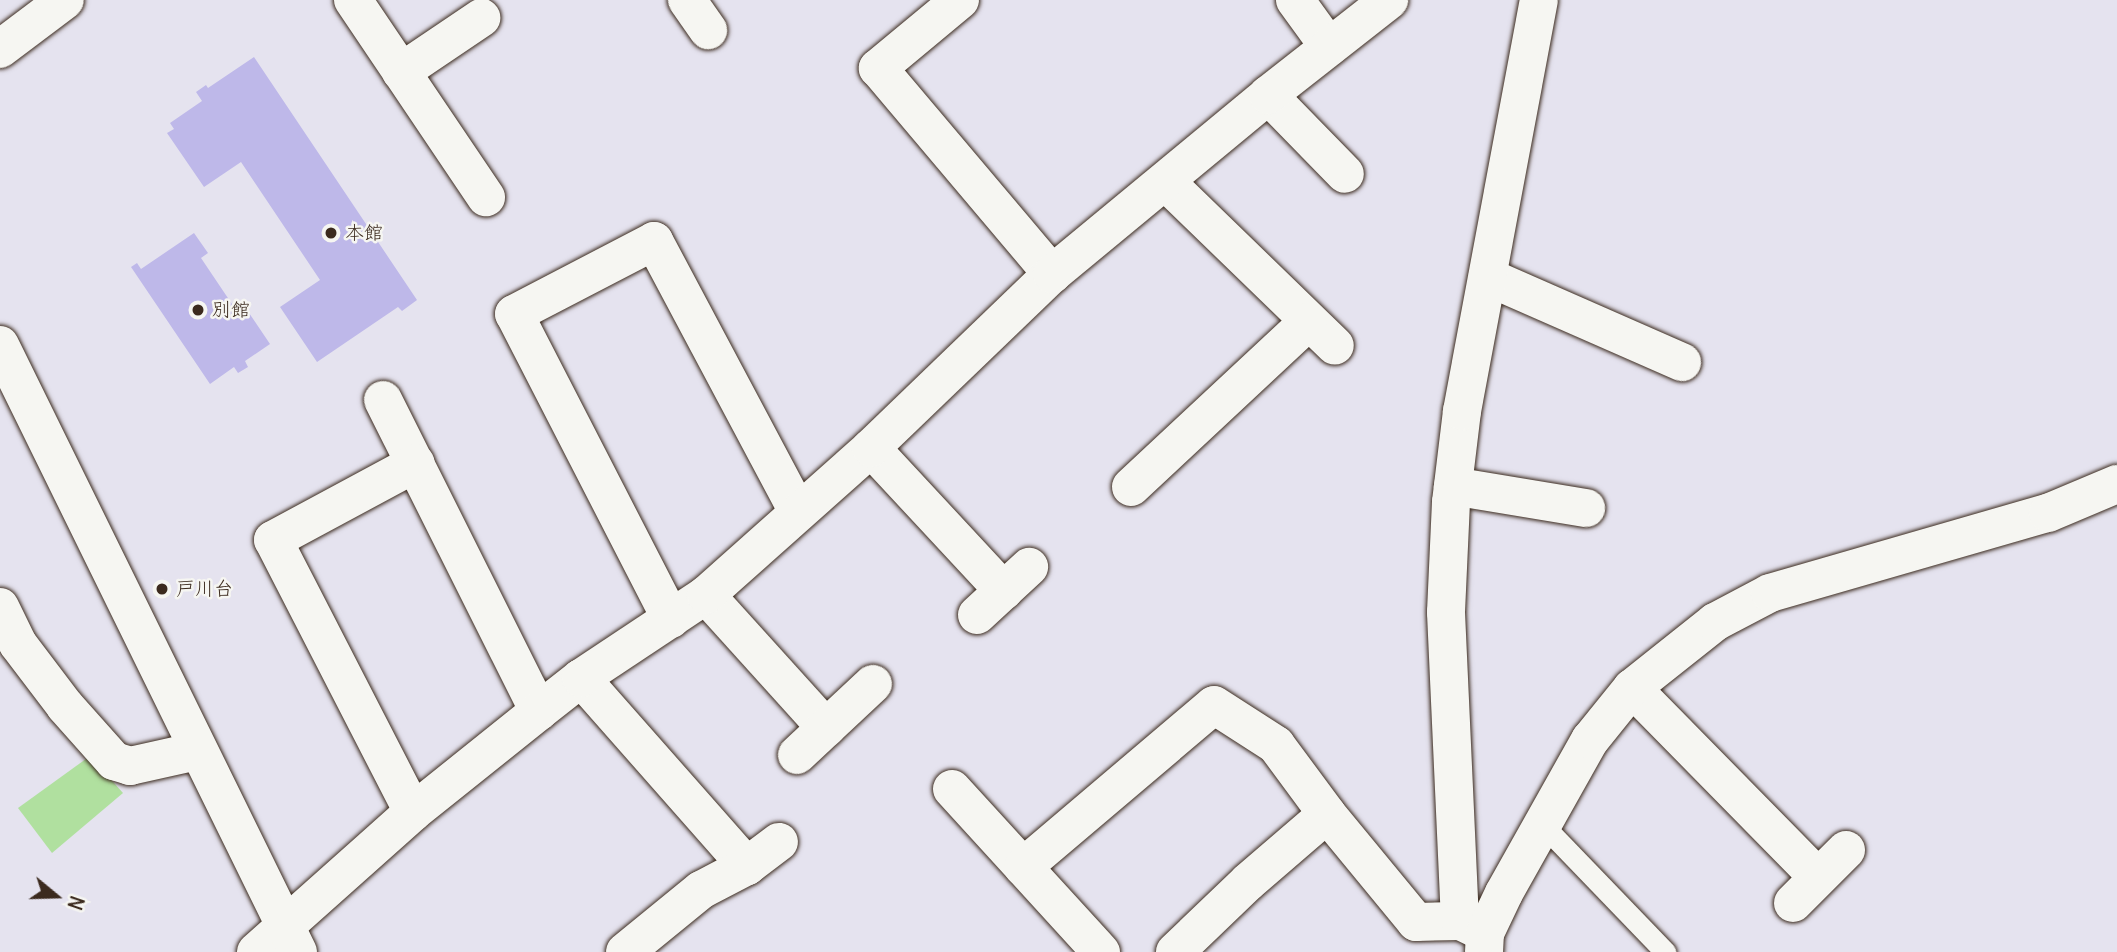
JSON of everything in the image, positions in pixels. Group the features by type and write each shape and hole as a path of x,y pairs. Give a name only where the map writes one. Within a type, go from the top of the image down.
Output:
{"street":[{"path":"0,49 65,0"},
{"path":"354,0 486,197"},
{"path":"960,0 878,68 1052,274"},
{"path":"1295,0 1329,47"},
{"path":"256,952 291,939 413,812 539,711 581,678 706,595 871,448 1052,274 1268,95 1389,0"},
{"path":"1476,935 1446,612 1453,486 1462,411 1539,0"},
{"path":"401,72 481,18"},
{"path":"1268,95 1345,174"},
{"path":"1131,487 1322,334 1166,182"},
{"path":"671,619 514,314 654,241 798,512"},
{"path":"1488,277 1682,362"},
{"path":"0,345 291,939"},
{"path":"383,400 539,711"},
{"path":"871,448 1004,591"},
{"path":"413,812 273,540 416,463"},
{"path":"1476,935 1590,740 1632,688 1715,622 1770,593 2048,513 2117,484"},
{"path":"1453,486 1586,508"},
{"path":"706,595 826,728"},
{"path":"0,607 18,644 80,723 114,761 130,766 197,751"},
{"path":"581,678 747,866"},
{"path":"797,755 873,684"},
{"path":"1632,688 1806,890 1846,850"},
{"path":"1023,867 1214,705 1276,745 1327,814 1416,922 1476,935"},
{"path":"952,789 1101,952"},
{"path":"1175,952 1248,882 1327,814"},
{"path":"634,949 701,890 747,866 779,842"}],"lane":[{"path":"1542,824 1665,952"}],"green space":[{"path":"90,756 123,793 52,853 18,808"}],"building":[{"name":"本館","path":"254,57 417,300 402,311 398,307 317,362 280,307 320,280 241,162 204,187 167,133 174,129 170,123 202,101 196,92 206,85 208,88"},
{"name":"別館","path":"194,233 208,253 201,258 238,313 245,307 270,344 245,361 248,367 238,373 234,367 210,384 131,267 137,263 141,269"}],"place":[{"name":"本館","path":"331,233"},
{"name":"別館","path":"198,310"},
{"name":"戸川台","path":"162,589"}]}
